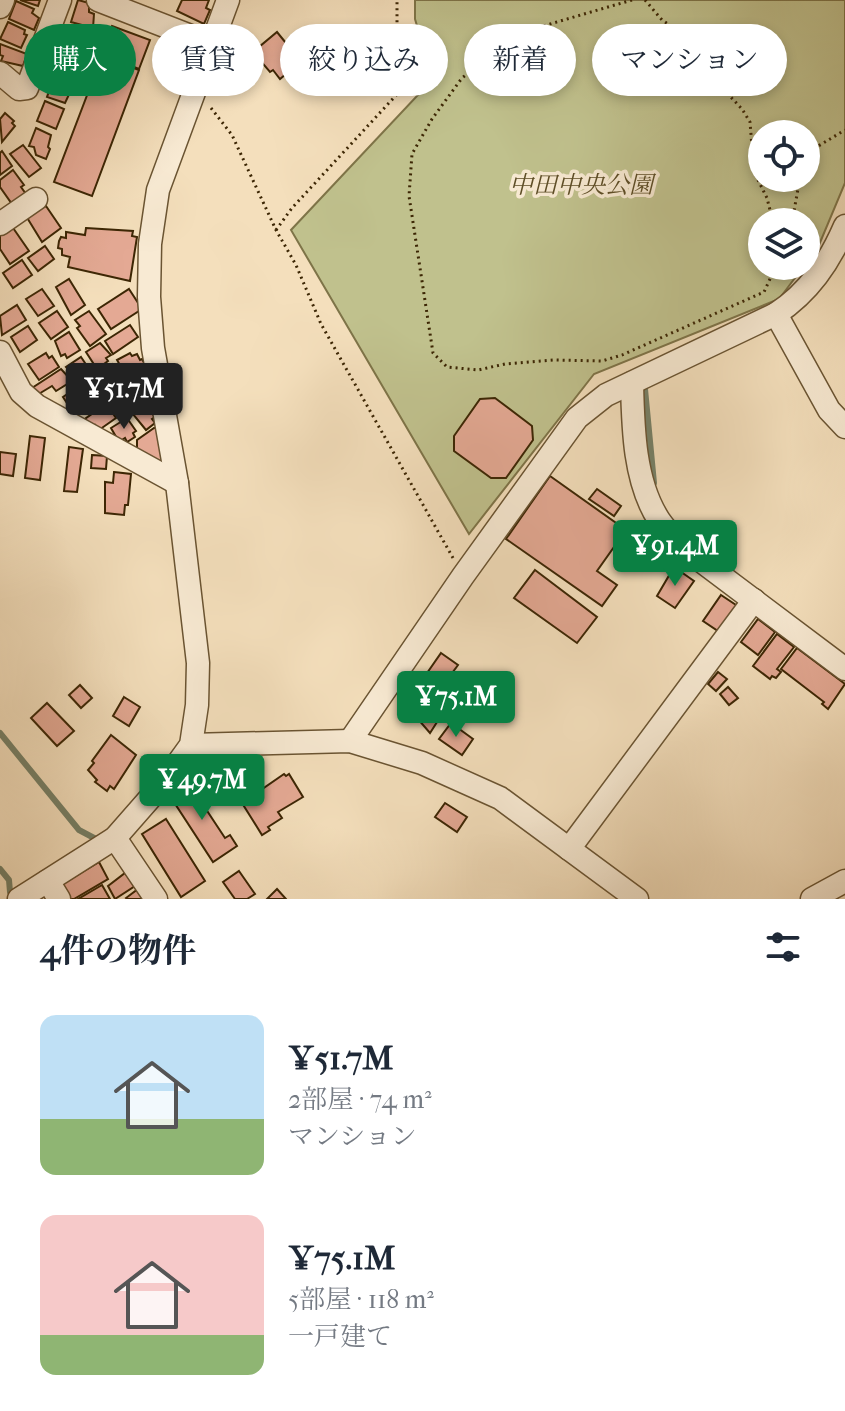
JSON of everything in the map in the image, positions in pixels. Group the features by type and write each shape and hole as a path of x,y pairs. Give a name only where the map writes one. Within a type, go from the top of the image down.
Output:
{"street":[{"path":"0,7 3,0"},
{"path":"0,73 19,89 27,88 60,0"},
{"path":"98,0 160,24"},
{"path":"219,24 228,0"},
{"path":"19,899 54,890 115,838 165,781 191,745 197,705 198,663 177,483 153,348 149,297 150,244 158,190 193,96"},
{"path":"0,224 36,199"},
{"path":"350,741 463,576 577,418 606,395 793,303 817,278 845,226"},
{"path":"776,314 829,410 845,427"},
{"path":"0,352 21,392 37,406 177,483"},
{"path":"632,383 633,424 643,482 658,519 680,545 845,669"},
{"path":"569,849 754,600"},
{"path":"191,745 350,741 422,763 500,798 637,899"},
{"path":"115,838 156,899"},
{"path":"812,899 845,881"}],"path":[{"path":"276,230 292,208 412,78 415,68 397,27 397,0"},
{"path":"632,0 533,29 493,54 462,78 418,143 412,154 409,196 433,353 447,367 478,370 529,362 602,361 764,292 770,280"},
{"path":"645,0 662,20 690,39 713,78 750,122 754,172 770,208"},
{"path":"201,96 232,135 276,230 296,265 321,324 463,576"},
{"path":"820,145 845,130"}],"green space":[{"name":"中田中央公園","path":"415,0 845,0 845,183 820,243 820,208 748,208 748,280 793,280 779,299 594,374 469,534 291,230 417,96 448,96 448,24 416,24"}],"building":[{"path":"20,0 40,0 38,6"},
{"path":"78,0 89,3 89,12 94,14 93,24 71,22"},
{"path":"182,0 209,0 206,8 210,10 204,24 177,11"},
{"path":"16,1 34,9 32,13 39,18 36,24 24,26 9,19"},
{"path":"8,22 24,30 21,48 0,39"},
{"path":"277,32 280,36 280,79 264,65 264,43"},
{"path":"136,35 150,40 139,69 136,68"},
{"path":"0,44 24,53 23,66 1,61 3,56 0,55"},
{"path":"47,96 68,96 65,103"},
{"path":"87,96 129,96 92,196 54,182"},
{"path":"45,101 64,109 56,129 37,121"},
{"path":"5,113 15,126 2,142 0,119"},
{"path":"36,128 51,135 46,159 36,155 34,147 29,146"},
{"path":"23,145 41,168 29,177 10,154"},
{"path":"2,151 12,166 0,175 0,153"},
{"path":"13,170 24,185 21,187 26,194 12,204 0,187 0,180"},
{"path":"46,206 61,228 42,242 26,216"},
{"path":"11,225 29,251 10,264 0,249 0,232"},
{"path":"86,228 133,231 132,236 137,237 130,281 68,267 70,257 62,255 62,249 58,248 59,241 61,237 66,238 66,232 85,235"},
{"path":"45,246 54,259 38,271 28,258"},
{"path":"22,260 32,275 13,288 3,273"},
{"path":"69,279 85,305 71,315 56,287"},
{"path":"42,289 54,306 38,316 26,299"},
{"path":"129,289 142,309 111,329 98,309"},
{"path":"17,305 26,320 2,335 0,316"},
{"path":"57,311 68,327 51,339 39,323"},
{"path":"89,311 106,334 90,346 75,320"},
{"path":"130,325 138,337 113,354 105,341"},
{"path":"28,326 37,340 20,352 11,337"},
{"path":"69,332 80,350 67,358 65,354 61,356 55,341"},
{"path":"100,343 111,355 97,369 86,352"},
{"path":"46,353 59,367 39,380 28,364"},
{"path":"130,353 132,356 137,354 147,368 128,379 117,360"},
{"path":"81,357 91,372 80,379 74,370 71,373 66,367"},
{"path":"112,364 126,387 114,394 100,371"},
{"path":"61,369 72,381 56,391 52,386 37,395 32,388"},
{"path":"95,375 109,397 96,405 82,383"},
{"path":"141,382 150,396 126,410 118,396"},
{"path":"76,388 87,400 84,402 87,406 74,414 63,397"},
{"path":"495,398 532,426 533,440 506,478 491,478 454,451 454,436 480,399"},
{"path":"109,402 117,413 114,415 116,418 99,430 95,425 90,429 82,421"},
{"path":"144,403 155,417 152,419 155,423 146,430 132,413"},
{"path":"127,418 136,431 133,433 135,437 119,442 111,428"},
{"path":"154,428 161,428 165,462 162,466 147,457 146,453 137,453 137,440"},
{"path":"30,436 45,438 40,480 25,478"},
{"path":"69,447 83,449 77,492 64,491"},
{"path":"0,452 16,454 13,476 0,474"},
{"path":"92,455 107,456 106,469 91,468"},
{"path":"114,472 131,474 124,515 105,513 105,482 113,483"},
{"path":"550,476 626,530 597,571 617,585 602,606 506,539"},
{"path":"597,489 621,506 614,516 589,499"},
{"path":"674,567 694,581 675,608 657,596"},
{"path":"535,570 597,617 577,643 514,598"},
{"path":"721,595 739,607 721,633 703,621"},
{"path":"758,619 775,632 758,655 741,642"},
{"path":"777,634 794,647 777,669 781,672 770,679 753,666"},
{"path":"797,648 845,684 828,709 822,704 824,702 781,669"},
{"path":"441,653 458,665 441,688 425,676"},
{"path":"718,672 727,679 716,691 708,684"},
{"path":"408,683 416,689 414,694 441,711 430,733 418,719 415,721 400,711 409,697 402,692"},
{"path":"80,685 92,698 81,708 69,695"},
{"path":"728,687 738,698 729,705 720,694"},
{"path":"124,697 140,707 129,726 113,716"},
{"path":"47,703 74,731 57,746 31,718"},
{"path":"451,723 473,739 462,755 439,739"},
{"path":"111,735 136,755 114,789 110,786 107,791 95,782 97,780 88,770"},
{"path":"230,758 242,777 230,784 219,765"},
{"path":"284,774 289,774 303,797 278,812 282,818 262,835 242,803"},
{"path":"194,780 201,791 196,794 225,838 230,835 237,846 213,862 170,796"},
{"path":"445,803 467,817 457,832 435,817"},
{"path":"166,819 205,881 181,897 142,834"},
{"path":"99,862 108,879 70,899 61,885"},
{"path":"239,871 255,894 247,899 235,899 223,882"},
{"path":"125,873 135,886 115,899 108,886"},
{"path":"102,885 110,899 78,899"},
{"path":"138,889 145,899 126,898"},
{"path":"277,889 286,899 267,899"}],"waterway":[{"path":"645,389 654,483"},
{"path":"0,733 79,830 96,839"},
{"path":"0,869 9,880 10,892"}]}
